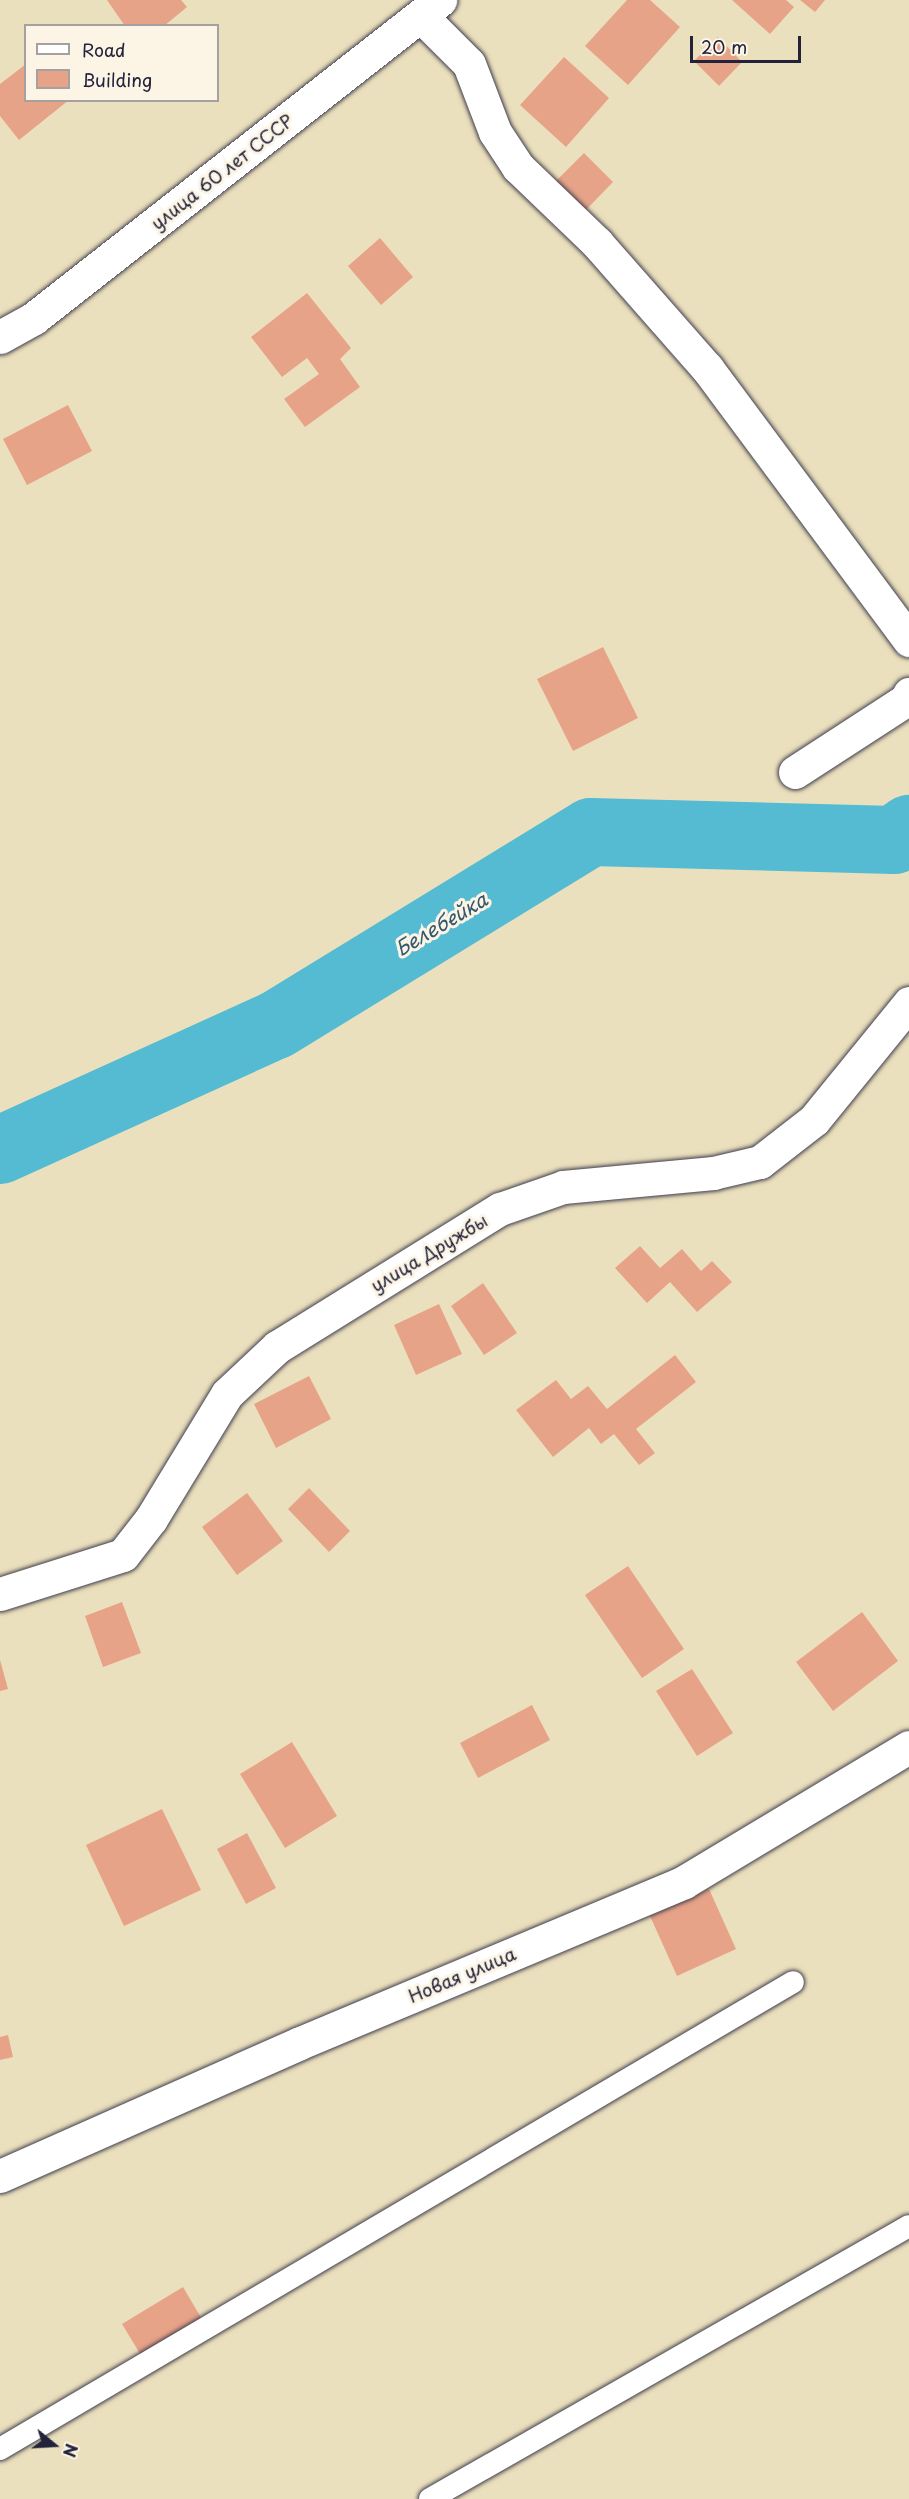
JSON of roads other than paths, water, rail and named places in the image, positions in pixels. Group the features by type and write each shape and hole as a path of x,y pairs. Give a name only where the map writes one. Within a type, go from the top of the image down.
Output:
{"street":[{"name":"улица 60 лет СССР","path":"0,337 34,318 431,8"},
{"path":"431,8 470,64 495,132 518,167 597,243 707,368 909,640"},
{"path":"795,772 906,700 909,694"},
{"name":"улица Дружбы","path":"0,1594 123,1555 151,1519 226,1394 277,1347 500,1209 563,1186 713,1173 759,1162 814,1120 909,1004"},
{"name":"Новая улица","path":"0,2176 300,2043 684,1881 909,1747"}],"lane":[{"path":"0,2449 793,1982"},
{"path":"430,2499 909,2226"}],"waterway":[{"name":"Белебейка","path":"0,1150 276,1025 591,832 894,840 909,829"}]}
